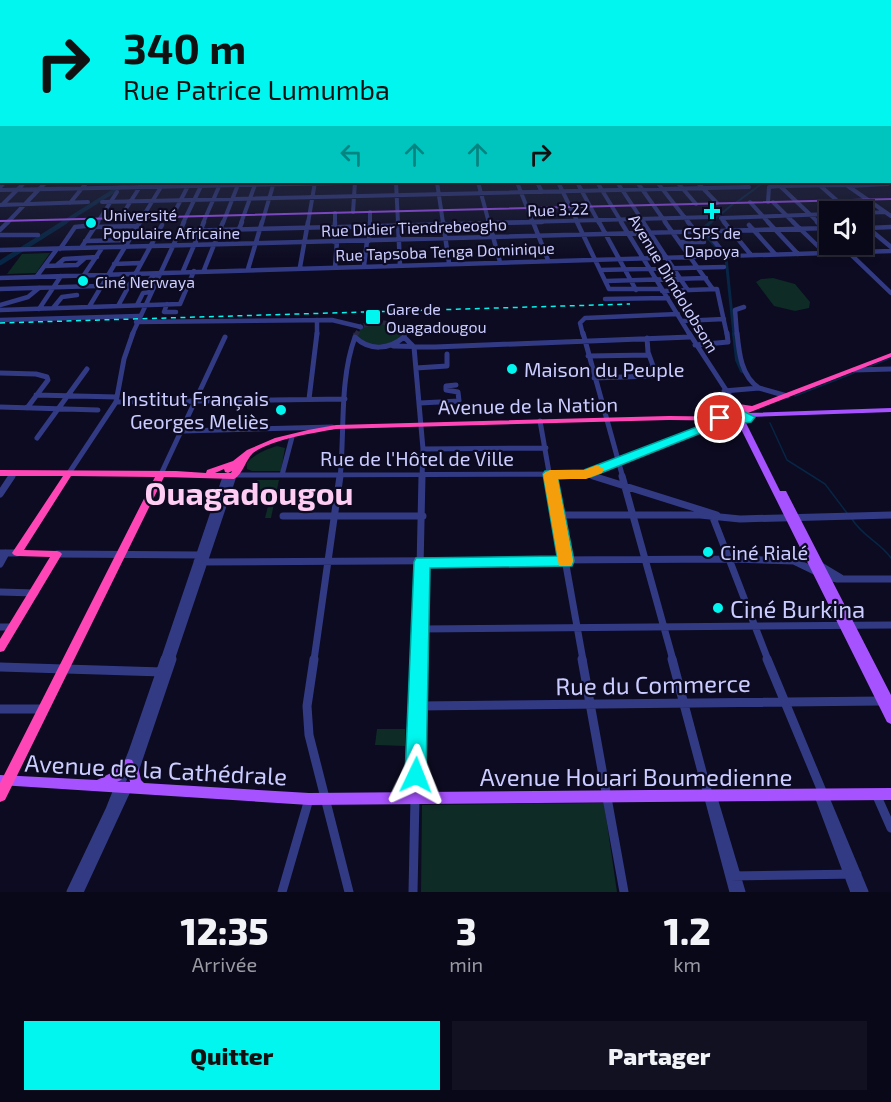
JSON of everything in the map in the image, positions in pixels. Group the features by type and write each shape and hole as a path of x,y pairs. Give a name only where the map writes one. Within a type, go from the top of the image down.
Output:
{"highway":[{"path":"741,415 891,355"},
{"name":"Avenue de la Nation","path":"340,427 711,419 741,415 756,408"},
{"path":"4,474 231,472 254,450 292,437 340,427"},
{"path":"176,474 231,472"},
{"path":"17,553 68,474"},
{"path":"0,796 4,781 63,670 161,474"},
{"path":"0,648 57,554 17,553"}],"main road":[{"path":"0,221 891,199"},
{"path":"888,412 741,415 816,568 887,703 891,719"},
{"path":"96,785 131,767 136,783 144,789"},
{"name":"Avenue de la Cathédrale","path":"4,781 309,799"},
{"name":"Avenue Houari Boumedienne","path":"309,799 891,794"}],"street":[{"path":"1,205 24,183"},
{"path":"0,230 45,183"},
{"path":"70,203 86,183"},
{"path":"120,218 142,183"},
{"path":"89,307 163,183"},
{"path":"183,271 221,183"},
{"path":"204,270 239,183"},
{"path":"239,229 255,183"},
{"path":"248,269 274,183"},
{"path":"0,189 295,183 291,198"},
{"path":"300,267 315,183"},
{"path":"330,203 334,183"},
{"path":"353,212 355,183"},
{"path":"394,183 397,196 400,265"},
{"path":"437,183 449,263"},
{"path":"478,183 500,262"},
{"path":"518,183 548,260"},
{"path":"538,183 542,192"},
{"path":"558,183 609,289 715,289"},
{"path":"578,183 636,290"},
{"name":"Avenue Dimdolobsom","path":"598,183 690,337 741,415"},
{"path":"618,183 687,289"},
{"path":"638,183 715,289 728,341 727,343 695,345"},
{"path":"658,183 685,217 723,256"},
{"path":"678,183 696,204"},
{"path":"698,183 717,203"},
{"path":"717,183 722,188"},
{"path":"817,183 836,200"},
{"path":"844,183 891,216"},
{"path":"172,217 188,184"},
{"path":"151,290 145,287 151,278 159,274 202,184"},
{"path":"819,247 787,215 770,202 769,187 888,184"},
{"path":"780,186 819,222"},
{"path":"102,202 749,187"},
{"path":"81,248 117,192"},
{"path":"1,205 88,202"},
{"path":"750,202 798,254"},
{"path":"364,266 370,212"},
{"path":"873,213 885,212"},
{"path":"334,213 336,227 334,267"},
{"path":"751,255 721,218 819,214"},
{"path":"741,216 775,254"},
{"name":"Rue 3.22","path":"180,231 711,217"},
{"path":"118,306 162,225"},
{"path":"37,276 75,226 158,231"},
{"path":"873,228 891,227"},
{"name":"Rue Didier Tiendrebeogho","path":"0,250 819,228"},
{"path":"873,234 891,249"},
{"path":"0,235 38,235"},
{"path":"85,241 129,240"},
{"path":"681,242 704,242"},
{"path":"84,275 102,248"},
{"name":"Rue Tapsoba Tenga Dominique","path":"873,252 891,249"},
{"name":"Rue Tapsoba Tenga Dominique","path":"0,278 159,274 183,271 300,267 819,253"},
{"path":"851,255 891,293"},
{"path":"45,266 79,264 85,258 97,257"},
{"path":"114,264 140,263"},
{"path":"600,270 724,267"},
{"path":"0,308 39,309 181,303 194,271"},
{"path":"39,309 61,276"},
{"path":"0,289 10,277"},
{"path":"606,281 706,278"},
{"path":"0,289 128,285"},
{"path":"0,308 7,302 29,298 39,288"},
{"path":"68,474 117,400 124,358 136,322 151,290"},
{"path":"137,305 143,293 151,290"},
{"path":"53,308 62,297 77,295"},
{"path":"604,299 668,298"},
{"path":"167,304 164,312 176,312"},
{"path":"744,307 735,310 740,359 753,386 787,396"},
{"path":"25,319 32,309"},
{"path":"678,314 588,317 580,323 710,797 733,876 741,892"},
{"path":"0,320 139,316"},
{"path":"682,321 724,319"},
{"path":"309,399 316,353 317,320"},
{"path":"136,322 340,320 361,327"},
{"path":"161,474 225,337 228,337 203,394 197,401"},
{"path":"349,892 309,735 307,706 340,475 340,427 345,399 346,364 355,337 360,343 371,346"},
{"path":"348,353 357,347 371,346 435,347 690,337"},
{"path":"389,346 404,338 414,347 422,424 423,516 413,892"},
{"path":"594,378 654,375 656,372 649,355 647,338"},
{"path":"570,342 586,349"},
{"path":"416,368 447,366 447,354"},
{"path":"588,356 649,355"},
{"path":"37,438 87,369"},
{"path":"854,370 891,369"},
{"path":"0,373 45,375 48,380 27,408"},
{"path":"420,403 459,401 458,392 446,390 446,386 456,385"},
{"path":"724,391 759,388"},
{"path":"36,395 117,400 345,399"},
{"path":"0,407 98,410"},
{"path":"586,474 741,415"},
{"path":"540,421 609,797 624,892"},
{"name":"Avenue de la Nation","path":"182,431 340,427"},
{"path":"282,475 292,437"},
{"path":"423,449 546,448"},
{"path":"80,892 124,787 231,472"},
{"name":"Rue de l'Hôtel de Ville","path":"231,472 248,475 586,474"},
{"path":"0,494 4,474"},
{"path":"586,474 715,515 740,519 891,515"},
{"path":"558,515 715,515"},
{"path":"715,515 784,702 853,874 864,892"},
{"path":"284,516 423,516"},
{"path":"0,564 3,553 17,553"},
{"path":"57,554 327,562 730,559 794,561 841,578 891,579"},
{"path":"816,568 841,578"},
{"path":"0,592 34,593"},
{"path":"420,629 891,625"},
{"path":"0,627 13,627"},
{"path":"0,667 163,672"},
{"name":"Rue du Commerce","path":"418,706 887,703"},
{"path":"0,709 43,709"},
{"path":"71,892 124,787"},
{"path":"876,794 891,828"},
{"path":"282,892 309,799"},
{"path":"733,876 853,874"},
{"path":"853,874 855,892"},
{"path":"733,876 734,892"}],"green space":[{"path":"50,253 36,273 7,274 22,254"},
{"path":"773,278 795,284 810,302 809,308 795,311 774,306 756,282"},
{"path":"381,323 399,328 403,333 400,340 371,345 357,337 363,328"},
{"path":"277,446 285,448 281,471 247,469 247,463 254,457"},
{"path":"257,480 279,480 271,518 265,518 268,506"},
{"path":"377,729 405,729 405,746 375,745"},
{"path":"604,803 617,892 421,892 422,805"}],"waterway":[{"path":"63,223 126,183"},
{"path":"737,202 763,183"},
{"path":"710,223 733,204"},
{"path":"0,263 65,222"},
{"path":"711,222 701,230 726,258 734,335"},
{"path":"734,333 737,360 742,371"},
{"path":"869,367 891,358"},
{"path":"795,396 854,373"},
{"path":"770,423 787,460 825,484 847,513"},
{"path":"852,519 891,558"}],"tunnel":[{"path":"356,335 361,326 381,322 401,327 405,334"},
{"path":"355,337 356,333"}],"railway":[{"path":"0,323 630,304"}],"slow traffic":[{"path":"565,561 550,474 586,474 597,469"}],"place":[{"name":"CSPS de Dapoya","path":"712,211"},
{"name":"Université Populaire Africaine","path":"91,223"},
{"name":"Ciné Nerwaya","path":"83,281"},
{"name":"Gare de Ouagadougou","path":"373,317"},
{"name":"Maison du Peuple","path":"512,369"},
{"name":"Institut Français Georges Meliès","path":"281,410"},
{"name":"Ciné Rialé","path":"708,552"},
{"name":"Ciné Burkina","path":"718,608"}],"district":[{"name":"Ouagadougou","path":"249,492"}],"route":[{"path":"416,775 422,562 566,561 550,474 586,474 716,423 748,419 746,414 742,413 720,418"}]}
